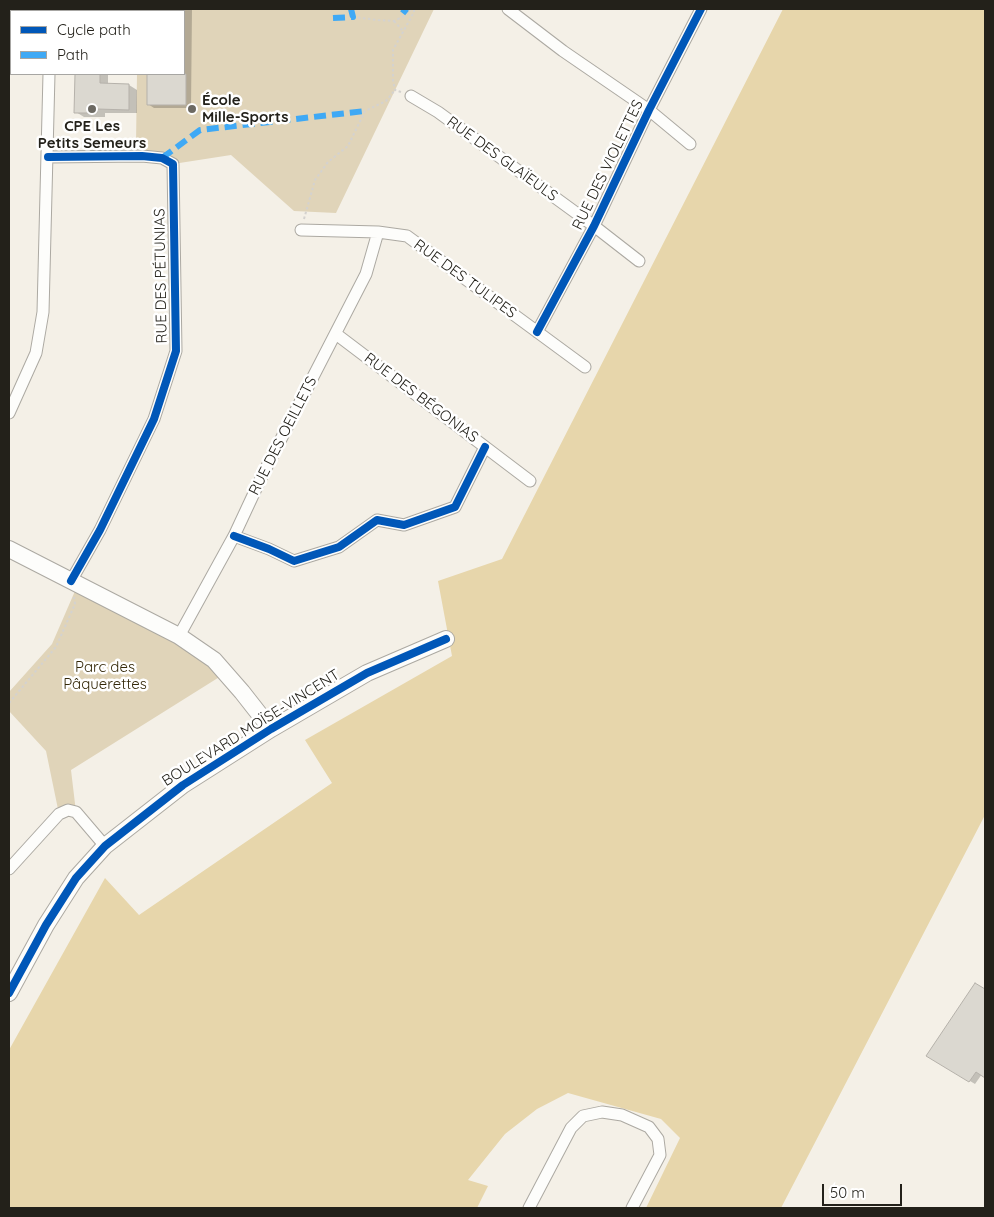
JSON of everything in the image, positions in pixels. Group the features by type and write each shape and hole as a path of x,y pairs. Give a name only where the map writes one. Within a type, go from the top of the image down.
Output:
{"street":[{"path":"508,9 563,51 649,110 690,144"},
{"name":"RUE DES VIOLETTES","path":"537,332 594,226 649,110 701,9"},
{"path":"9,413 36,353 43,312 49,75"},
{"name":"RUE DES GLAÏEULS","path":"411,96 438,112 594,226 638,261"},
{"name":"RUE DES PÉTUNIAS","path":"48,157 142,156 162,158 172,164 176,351 154,420 100,530 72,581"},
{"name":"RUE DES TULIPES","path":"301,230 378,232 407,236 585,366"},
{"name":"RUE DES OEILLETS","path":"179,636 234,536 262,476 366,274 378,232"},
{"name":"RUE DES BÉGONIAS","path":"336,334 530,481"},
{"path":"234,536 294,561 339,547 376,520 404,526 456,508 485,447"},
{"path":"9,549 179,636 214,660 271,729"},
{"name":"BOULEVARD MOÏSE-VINCENT","path":"9,993 46,925 76,878 105,846 183,785 271,729 367,673 446,639"},
{"path":"9,869 59,814 68,810 76,812 105,846"},
{"path":"529,1208 571,1128 583,1116 602,1112 622,1115 649,1127 658,1139 660,1155 632,1208"}],"path":[{"path":"353,16 394,21 412,9"},
{"path":"395,90 393,50 414,12 412,9"},
{"path":"394,21 403,31"},
{"path":"395,90 411,96"},
{"path":"301,230 315,180 328,162 348,146 365,111 386,101 395,90"},
{"path":"9,703 56,647 75,604 72,581"}],"green space":[{"path":"434,9 336,213 294,211 231,155 173,164 142,156 136,144 137,75 185,75 185,10 50,10"},
{"name":"Parc des Pâquerettes","path":"75,591 177,642 221,676 71,770 76,812 59,814 46,751 9,711 9,692 52,644"}],"shaded area":[{"path":"783,9 985,9 985,815 781,1208 646,1208 680,1138 661,1119 568,1093 537,1109 505,1134 468,1180 488,1186 477,1208 9,1208 9,1050 105,878 139,915 332,783 305,740 452,656 438,581 502,559"}],"building":[{"path":"186,74 186,105 147,105 147,75"},
{"path":"75,75 100,75 100,83 129,84 129,110 97,109 97,113 74,113"},
{"path":"975,983 985,989 985,1078 976,1072 969,1082 926,1056"}],"marked path":[{"path":"333,18 353,17 351,9"},
{"path":"402,9 407,13"},
{"path":"162,158 200,130 365,111"}],"cycle path":[{"path":"537,332 594,226 649,110 701,9"},
{"path":"48,157 142,156 162,158 173,164 176,351 154,419 100,530 71,581"},
{"path":"234,536 294,561 339,547 377,520 404,525 455,507 485,447"},
{"path":"9,993 46,925 76,878 105,846 183,785 271,729 367,673 446,639"}],"place":[{"name":"CPE Les Petits Semeurs","path":"92,109"},
{"name":"École Mille-Sports","path":"192,109"}]}
